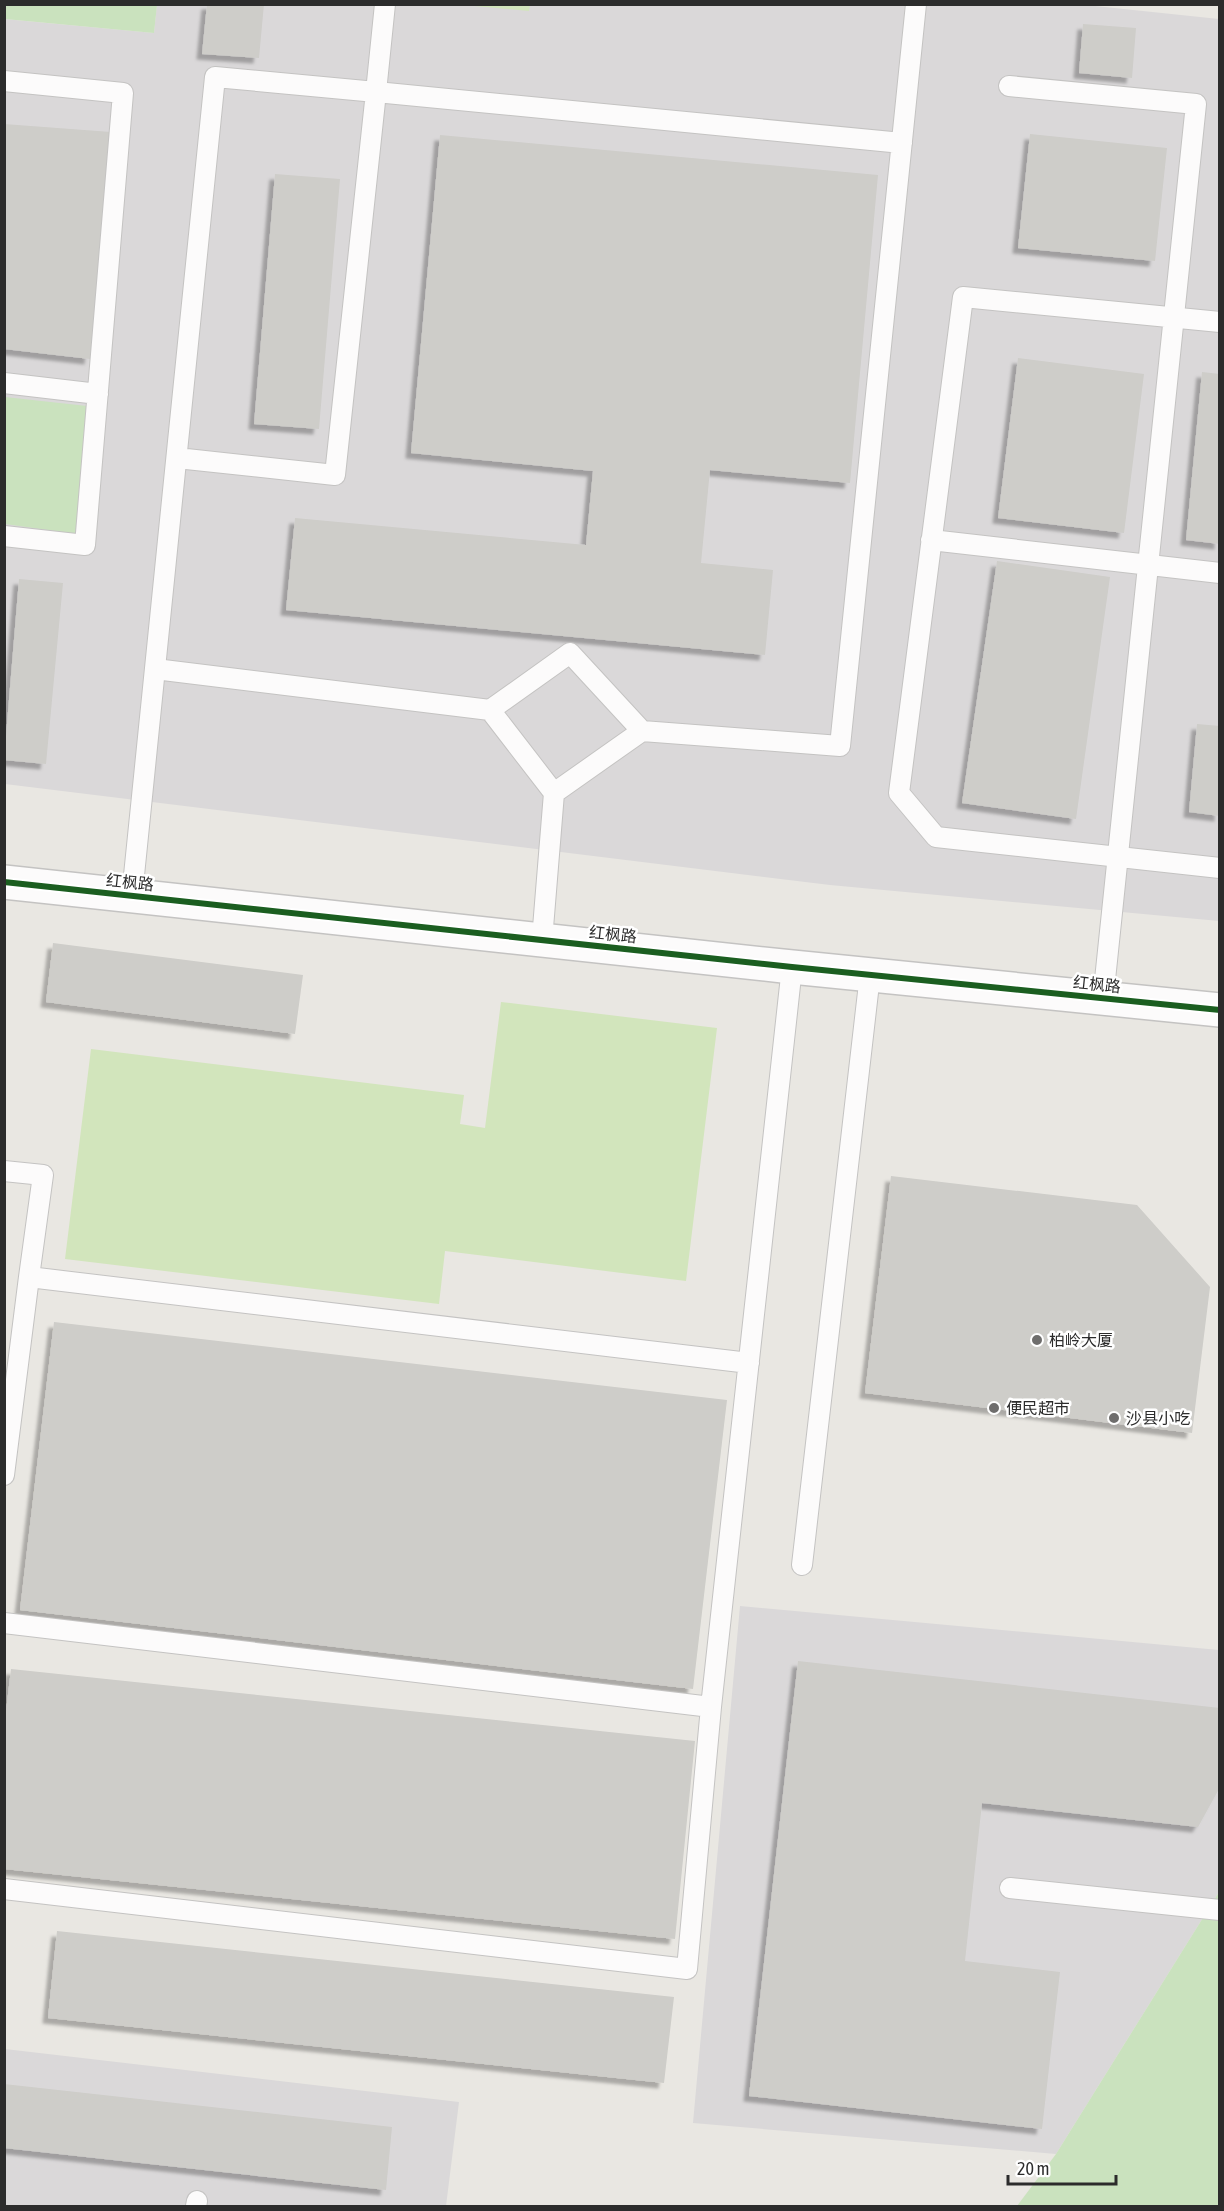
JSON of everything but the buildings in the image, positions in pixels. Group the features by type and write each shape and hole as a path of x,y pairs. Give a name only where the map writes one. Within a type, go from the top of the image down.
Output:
{"street":[{"name":"红枫路","path":"4,882 792,967 1220,1010"}],"lane":[{"path":"177,458 335,475 384,4"},
{"path":"554,793 642,731 840,746 916,4"},
{"path":"132,895 215,77 902,143"},
{"path":"4,81 123,93 85,545 4,536"},
{"path":"1009,86 1196,104 1103,999"},
{"path":"1220,322 963,297 899,793 936,837 1220,868"},
{"path":"4,383 98,394"},
{"path":"931,540 1220,573"},
{"path":"155,669 490,710 570,653 642,731"},
{"path":"490,710 554,793 542,940"},
{"path":"4,1889 687,1969 711,1707 792,967"},
{"path":"802,1565 870,975"},
{"path":"4,1171 43,1175 4,1475"},
{"path":"29,1277 749,1363"},
{"path":"4,1623 711,1707"},
{"path":"1010,1888 1220,1910"}],"shaded area":[{"path":"157,4 1076,4 1219,19 1219,921 830,885 5,784 4,19 154,33"},
{"path":"740,1606 1219,1650 1219,1892 1056,2154 693,2123"},
{"path":"5,2049 459,2102 446,2206 5,2206"}],"green space":[{"path":"4,5 157,5 154,33 5,19"},
{"path":"463,5 530,5 529,11"},
{"path":"5,397 87,406 77,534 5,524"},
{"path":"501,1002 717,1028 686,1281 445,1251 439,1304 65,1259 91,1049 464,1095 460,1124 485,1128"},
{"path":"1219,1892 1219,2206 1017,2206 1056,2154"}],"cycle path":[{"path":"4,882 792,967 1220,1010"}],"place":[{"name":"柏岭大厦","path":"1037,1340"},
{"name":"便民超市","path":"994,1408"},
{"name":"沙县小吃","path":"1114,1418"}]}
